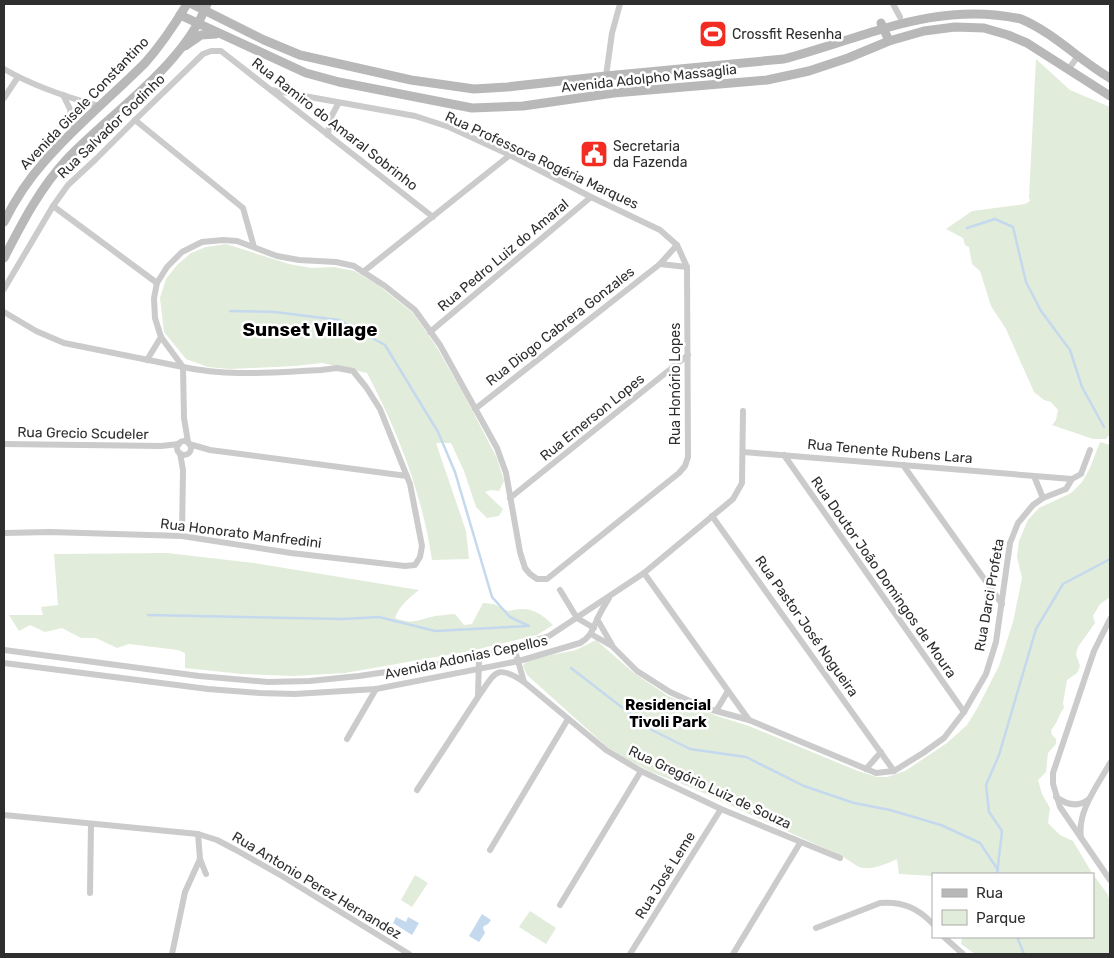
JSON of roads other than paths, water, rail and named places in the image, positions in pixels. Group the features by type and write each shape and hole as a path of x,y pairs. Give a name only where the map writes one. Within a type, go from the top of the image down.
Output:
{"main road":[{"name":"Avenida Gisele Constantino","path":"4,222 26,184 44,162 98,106 146,62 187,4"},
{"name":"Avenida Adolpho Massaglia","path":"192,4 206,7 264,40 300,55 432,83 474,89 507,88 606,76 784,59 831,44 900,16 938,9 966,8 983,9 1020,19 1045,31 1110,78"},
{"name":"Avenida Gisele Constantino","path":"4,258 28,212 46,184 86,140 168,64 182,48 206,7"},
{"name":"Avenida Adolpho Massaglia","path":"180,15 306,73 338,82 472,108 523,106 614,93 767,80 809,72 889,41 924,31 955,27 984,28 1027,43 1110,96"},
{"path":"881,23 889,41"},
{"path":"182,48 204,34 221,35"}],"street":[{"path":"614,93 606,76 612,33 620,4"},
{"path":"894,4 900,16"},
{"name":"Rua Salvador Godinho","path":"4,289 53,206 68,185 203,54 211,51 221,51"},
{"name":"Rua Ramiro do Amaral Sobrinho","path":"221,51 433,217"},
{"path":"1068,70 1078,56"},
{"path":"4,69 18,77 63,95 98,106"},
{"path":"4,98 18,77"},
{"name":"Rua Professora Rogéria Marques","path":"271,90 338,104 415,116 449,128 510,155 660,230 676,245"},
{"path":"63,95 70,108 72,132"},
{"path":"328,135 330,119 338,104"},
{"path":"135,120 243,208 254,247"},
{"path":"363,272 510,155"},
{"name":"Rua Pedro Luiz do Amaral","path":"430,332 591,197"},
{"path":"53,206 157,283"},
{"path":"183,470 189,447 184,418 183,367 162,337 155,318 154,298 157,283 167,267 182,252 202,242 237,241 277,256 299,260 336,262 354,266 386,286 415,310 440,345 496,448 506,473 510,498"},
{"name":"Rua Diogo Cabrera Gonzales","path":"475,409 660,264 676,245"},
{"name":"Rua Honório Lopes","path":"510,498 520,552 525,568 537,579 547,579 679,473 685,466 688,457 686,267 676,245"},
{"path":"660,264 686,267"},
{"path":"4,312 36,331 64,343 205,372 224,373 337,368 353,371 366,386 380,409 407,476 189,447 184,441 179,447"},
{"path":"147,360 162,337"},
{"name":"Rua Emerson Lopes","path":"510,498 688,355"},
{"name":"Avenida Adonias Cepellos","path":"4,650 199,676 268,682 310,681 440,664 514,647 549,636 644,573 733,499 742,483 743,411"},
{"path":"182,536 183,470 179,447 184,418"},
{"name":"Rua Grecio Scudeler","path":"4,444 179,447"},
{"path":"179,447 184,454 189,447"},
{"name":"Rua Darci Profeta","path":"894,771 944,738 964,712 988,666 996,642 1010,543 1018,523 1033,505 1043,498 1066,489 1072,479 1081,474 1090,450"},
{"name":"Rua Tenente Rubens Lara","path":"743,452 1072,479"},
{"name":"Rua Doutor João Domingos de Moura","path":"784,456 964,712"},
{"path":"903,465 1002,604"},
{"name":"Rua Honorato Manfredini","path":"4,533 50,532 182,536 310,555 405,566 415,565 420,557 422,546 407,476"},
{"path":"1034,476 1043,498"},
{"name":"Rua Pastor José Nogueira","path":"712,516 894,771"},
{"path":"644,573 749,720"},
{"path":"560,590 577,618 612,646 637,671 670,692 705,708 749,720 876,773 894,771"},
{"path":"592,631 611,595"},
{"path":"597,619 612,646"},
{"path":"1110,620 1094,651 1053,773 1053,784 1060,807 1110,880"},
{"name":"Avenida Adonias Cepellos","path":"4,663 149,682 259,693 295,694 376,689 519,661 580,643 592,631"},
{"path":"514,647 524,682"},
{"path":"417,790 478,697 478,656"},
{"name":"Rua Gregório Luiz de Souza","path":"478,697 496,674 500,671 507,672 524,682 606,750 641,771 721,809 840,858"},
{"path":"347,739 376,689"},
{"path":"716,711 728,691"},
{"path":"490,850 568,718"},
{"path":"866,769 881,752"},
{"path":"1081,838 1081,821 1110,763"},
{"path":"560,905 641,771"},
{"path":"1056,797 1063,802 1075,805 1091,798"},
{"name":"Rua José Leme","path":"630,954 721,809"},
{"name":"Rua Antonio Perez Hernandez","path":"4,815 198,834 217,840 267,867 409,954"},
{"path":"90,893 91,824"},
{"path":"198,834 200,859 206,874"},
{"path":"732,954 800,843"},
{"path":"172,954 185,892 200,859"},
{"path":"816,928 880,903 889,902 906,905 915,909 932,923"},
{"path":"945,938 957,951 963,954"}],"water":[{"path":"482,914 491,920 484,926 485,933 479,942 469,936"},
{"path":"396,917 406,922 408,917 419,923 412,935 393,923"}],"waterway":[{"path":"967,228 995,219 1013,227 1026,282 1041,311 1070,350 1082,387 1104,427"},
{"path":"230,311 275,312 339,320 385,345 438,432 455,472 492,597 510,617 529,626"},
{"path":"997,873 1002,831 989,812 986,785 999,755 1036,629 1063,584 1110,559"},
{"path":"148,615 342,619 379,617 435,631 527,626"},
{"path":"571,668 650,729 690,749 746,757 804,786 854,803 890,810 941,825 980,843 998,870"},
{"path":"1017,938 1024,954"}],"place":[{"name":"Crossfit Resenha","path":"713,34"},
{"name":"Secretaria da Fazenda","path":"594,154"}],"district":[{"name":"Sunset Village","path":"310,329"},
{"name":"Residencial Tivoli Park","path":"668,714"}]}
